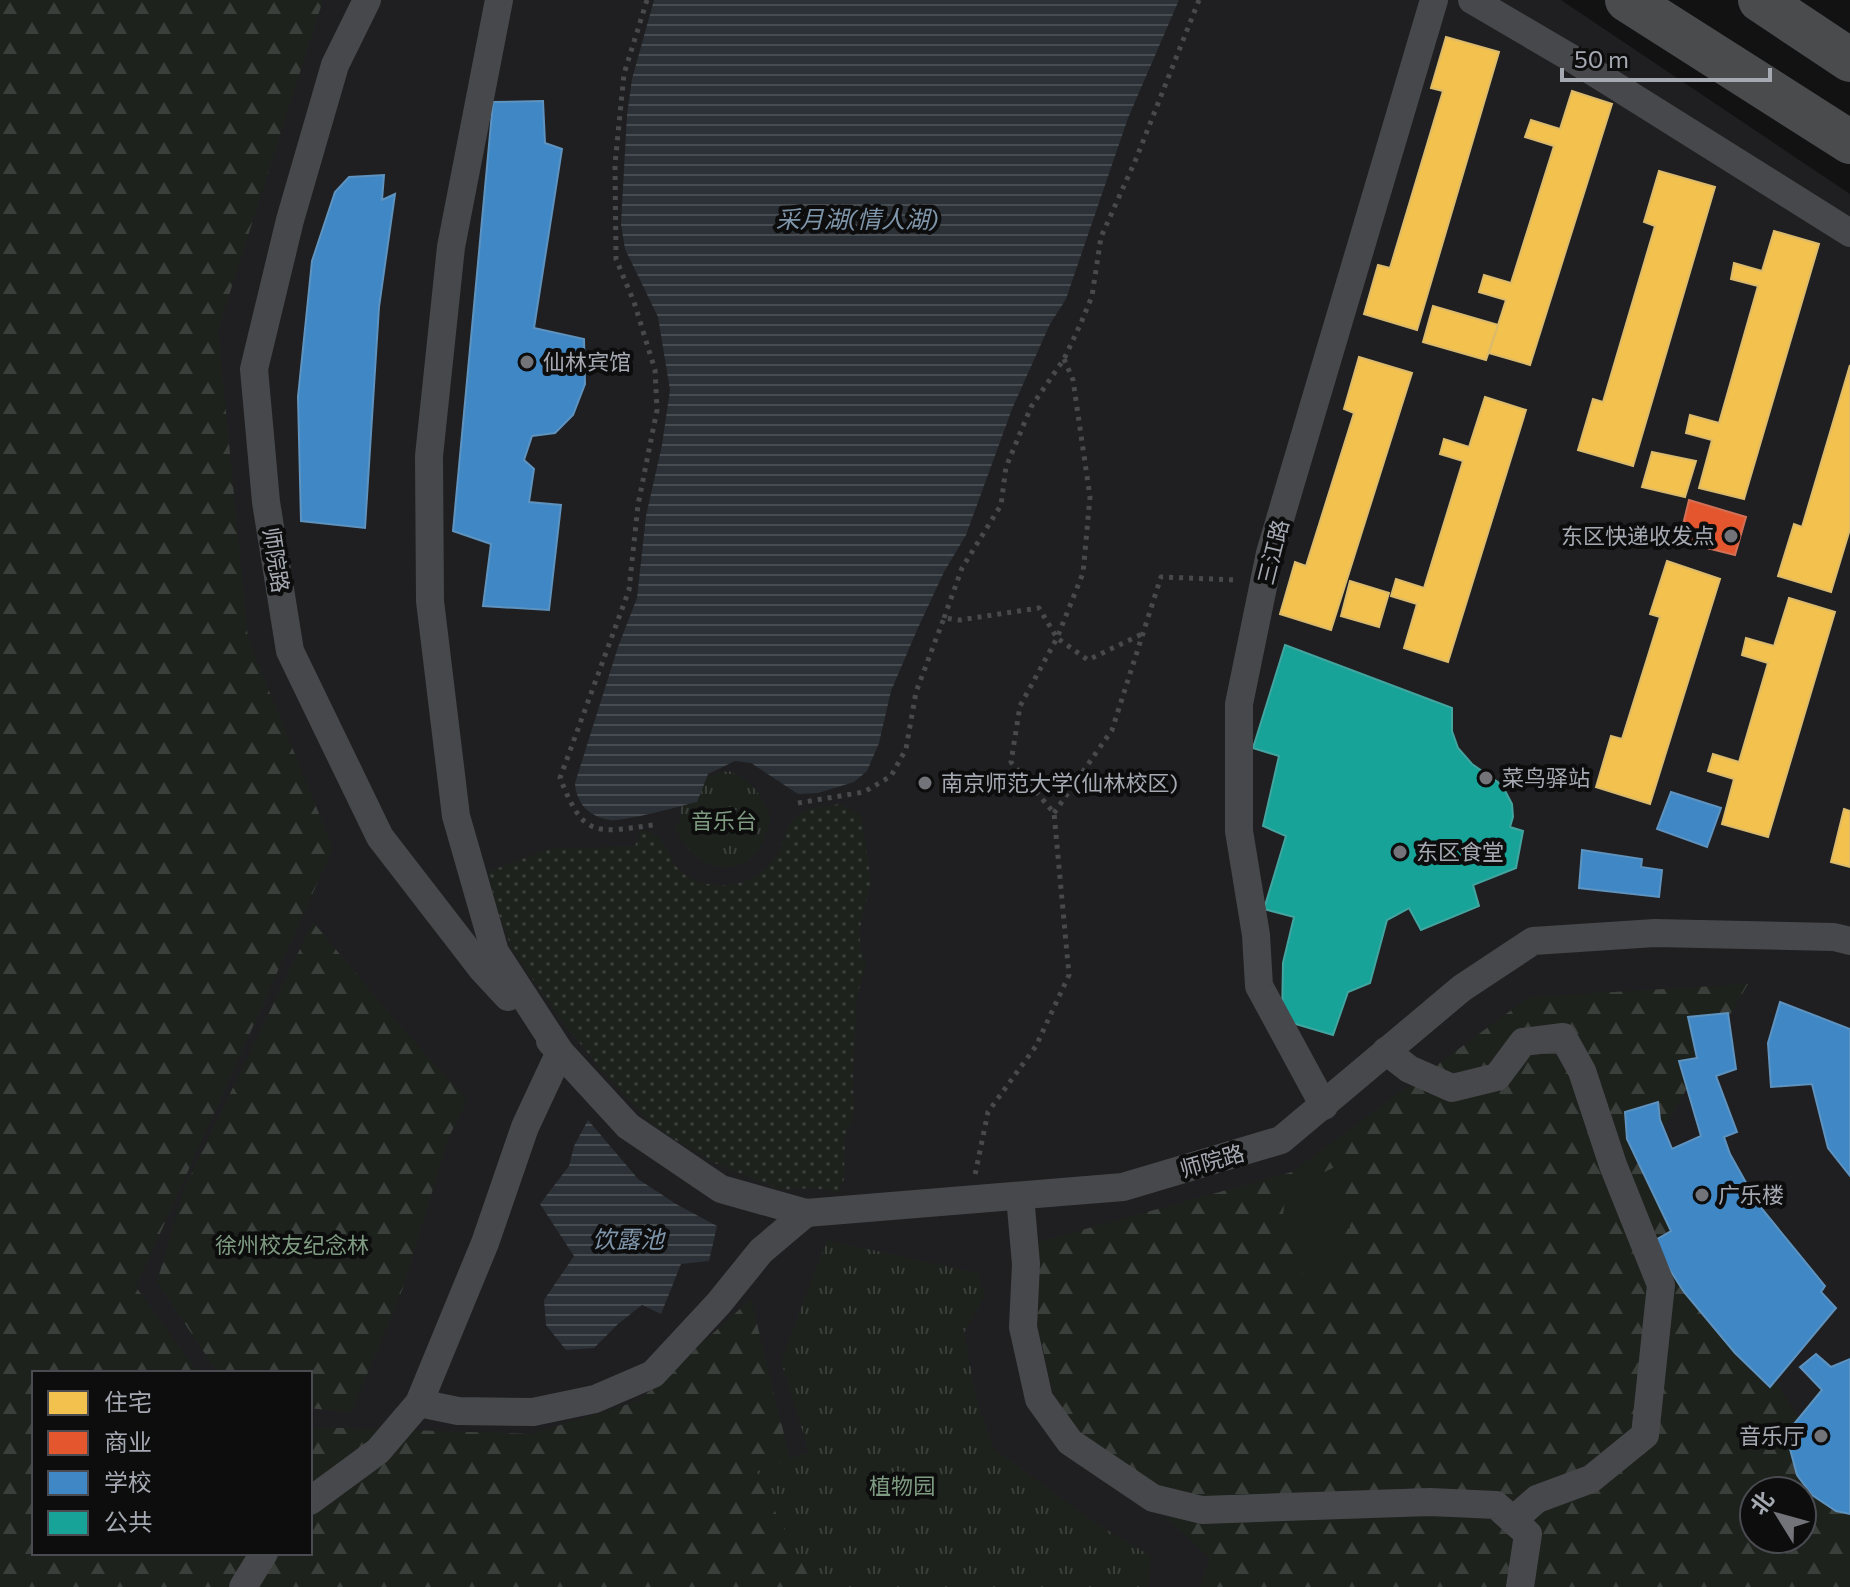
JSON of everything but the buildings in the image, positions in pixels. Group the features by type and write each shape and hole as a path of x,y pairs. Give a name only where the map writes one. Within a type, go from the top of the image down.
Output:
{"main road":[{"path":"1627,0 1850,142"},
{"path":"1760,0 1850,60"}],"street":[{"name":"师院路","path":"367,0 335,65 290,220 254,369 266,502 290,651 380,837 482,969 628,1126 721,1189 806,1213 1123,1187 1281,1140 1462,988 1533,941 1655,933 1834,937 1850,941"},
{"name":"师院路","path":"499,0 451,247 429,456 430,601 456,816 495,952 560,1052"},
{"name":"三江路","path":"1324,1106 1259,986 1256,935 1239,831 1239,704 1270,553 1434,0"},
{"path":"1472,0 1571,58 1850,233"},
{"path":"1386,1051 1409,1069 1452,1088 1497,1077 1523,1042 1563,1037 1582,1071 1613,1165 1661,1285 1645,1435 1591,1479 1537,1499 1513,1520"},
{"path":"312,1500 378,1451 419,1403 485,1243 525,1127 560,1052"},
{"path":"1020,1196 1026,1264 1023,1327 1039,1399 1070,1442 1153,1498 1202,1510 1430,1502 1496,1505 1528,1534 1520,1587"},
{"path":"419,1403 458,1411 533,1412 595,1399 653,1374 719,1303 761,1251 806,1213"},
{"path":"243,1587 263,1555"}],"path":[{"path":"647,0 624,74 615,164 616,259 634,302 655,370 657,410 638,505 629,590 560,778 580,819 592,828 607,831 653,825"},
{"path":"798,803 864,792 891,776 906,749 916,692 962,568 1001,505 1006,467 1031,407 1064,359 1092,296 1101,237 1136,159 1199,0"},
{"path":"970,1200 988,1112 1036,1046 1069,975 1054,813 1011,762 1020,706 1057,638 1083,573 1090,497 1073,380 1064,359"},
{"path":"1054,813 1112,730 1161,577 1265,581"},
{"path":"944,618 960,620 1039,608 1057,638 1088,660 1142,634"}],"shaded area":[{"name":"南京师范大学(仙林校区)","path":"0,0 1561,0 1850,194 1850,1587 0,1587"}],"green space":[{"path":"0,0 323,0 218,330 248,639 333,848 136,1287 197,1371 32,1371 32,1555 312,1555 312,1427 531,1434 638,1401 751,1299 813,1553 832,1587 0,1587"},
{"name":"音乐台","path":"729,771 755,789 771,816 759,849 752,857 740,864 717,867 696,856 680,838 675,827 681,820 683,799 688,791 701,780"},
{"path":"839,804 861,815 871,881 859,932 866,963 857,996 854,1115 845,1135 844,1179 839,1192 812,1188 781,1190 715,1163 672,1138 650,1122 603,1072 559,1017 512,949 497,910 488,872 548,849 635,846 641,830 658,837 677,868 687,876 711,884 737,883 761,873 770,864 797,816 811,809"},
{"name":"徐州校友纪念林","path":"313,922 467,1100 448,1139 403,1288 351,1413 312,1408 312,1371 217,1371 157,1282 183,1191"},
{"path":"1748,984 1641,1167 1805,1428 1850,1510 1850,1587 1200,1587 1210,1558 1058,1416 1020,1247 1292,1172 1529,997"},
{"path":"1335,1167 1347,1205 1350,1228 1339,1229 1347,1257 1315,1277 1300,1273 1297,1260 1281,1233 1286,1190"},
{"name":"植物园","path":"827,1240 977,1273 985,1295 964,1333 977,1401 994,1449 1097,1524 1151,1556 1149,1587 814,1587 755,1472 809,1452 781,1361"}],"water":[{"name":"采月湖(情人湖)","path":"654,0 1179,0 1128,118 1066,299 1050,324 1012,409 966,535 944,572 891,691 879,743 867,771 854,782 818,793 798,794 751,763 735,761 708,774 697,802 610,820 596,816 585,808 578,797 575,783 618,647 637,598 646,516 662,445 670,390 658,317 625,249 621,224 632,79"},
{"name":"饮露池","path":"588,1120 638,1179 717,1226 709,1261 681,1264 661,1314 642,1305 594,1348 566,1350 546,1325 544,1300 574,1256 540,1204 569,1166 574,1146"}],"place":[{"name":"仙林宾馆","path":"527,362"},
{"name":"东区快递收发点","path":"1731,536"},
{"name":"菜鸟驿站","path":"1486,778"},
{"name":"南京师范大学(仙林校区)","path":"925,783"},
{"name":"东区食堂","path":"1400,852"},
{"name":"广乐楼","path":"1702,1195"},
{"name":"音乐厅","path":"1821,1436"}]}
